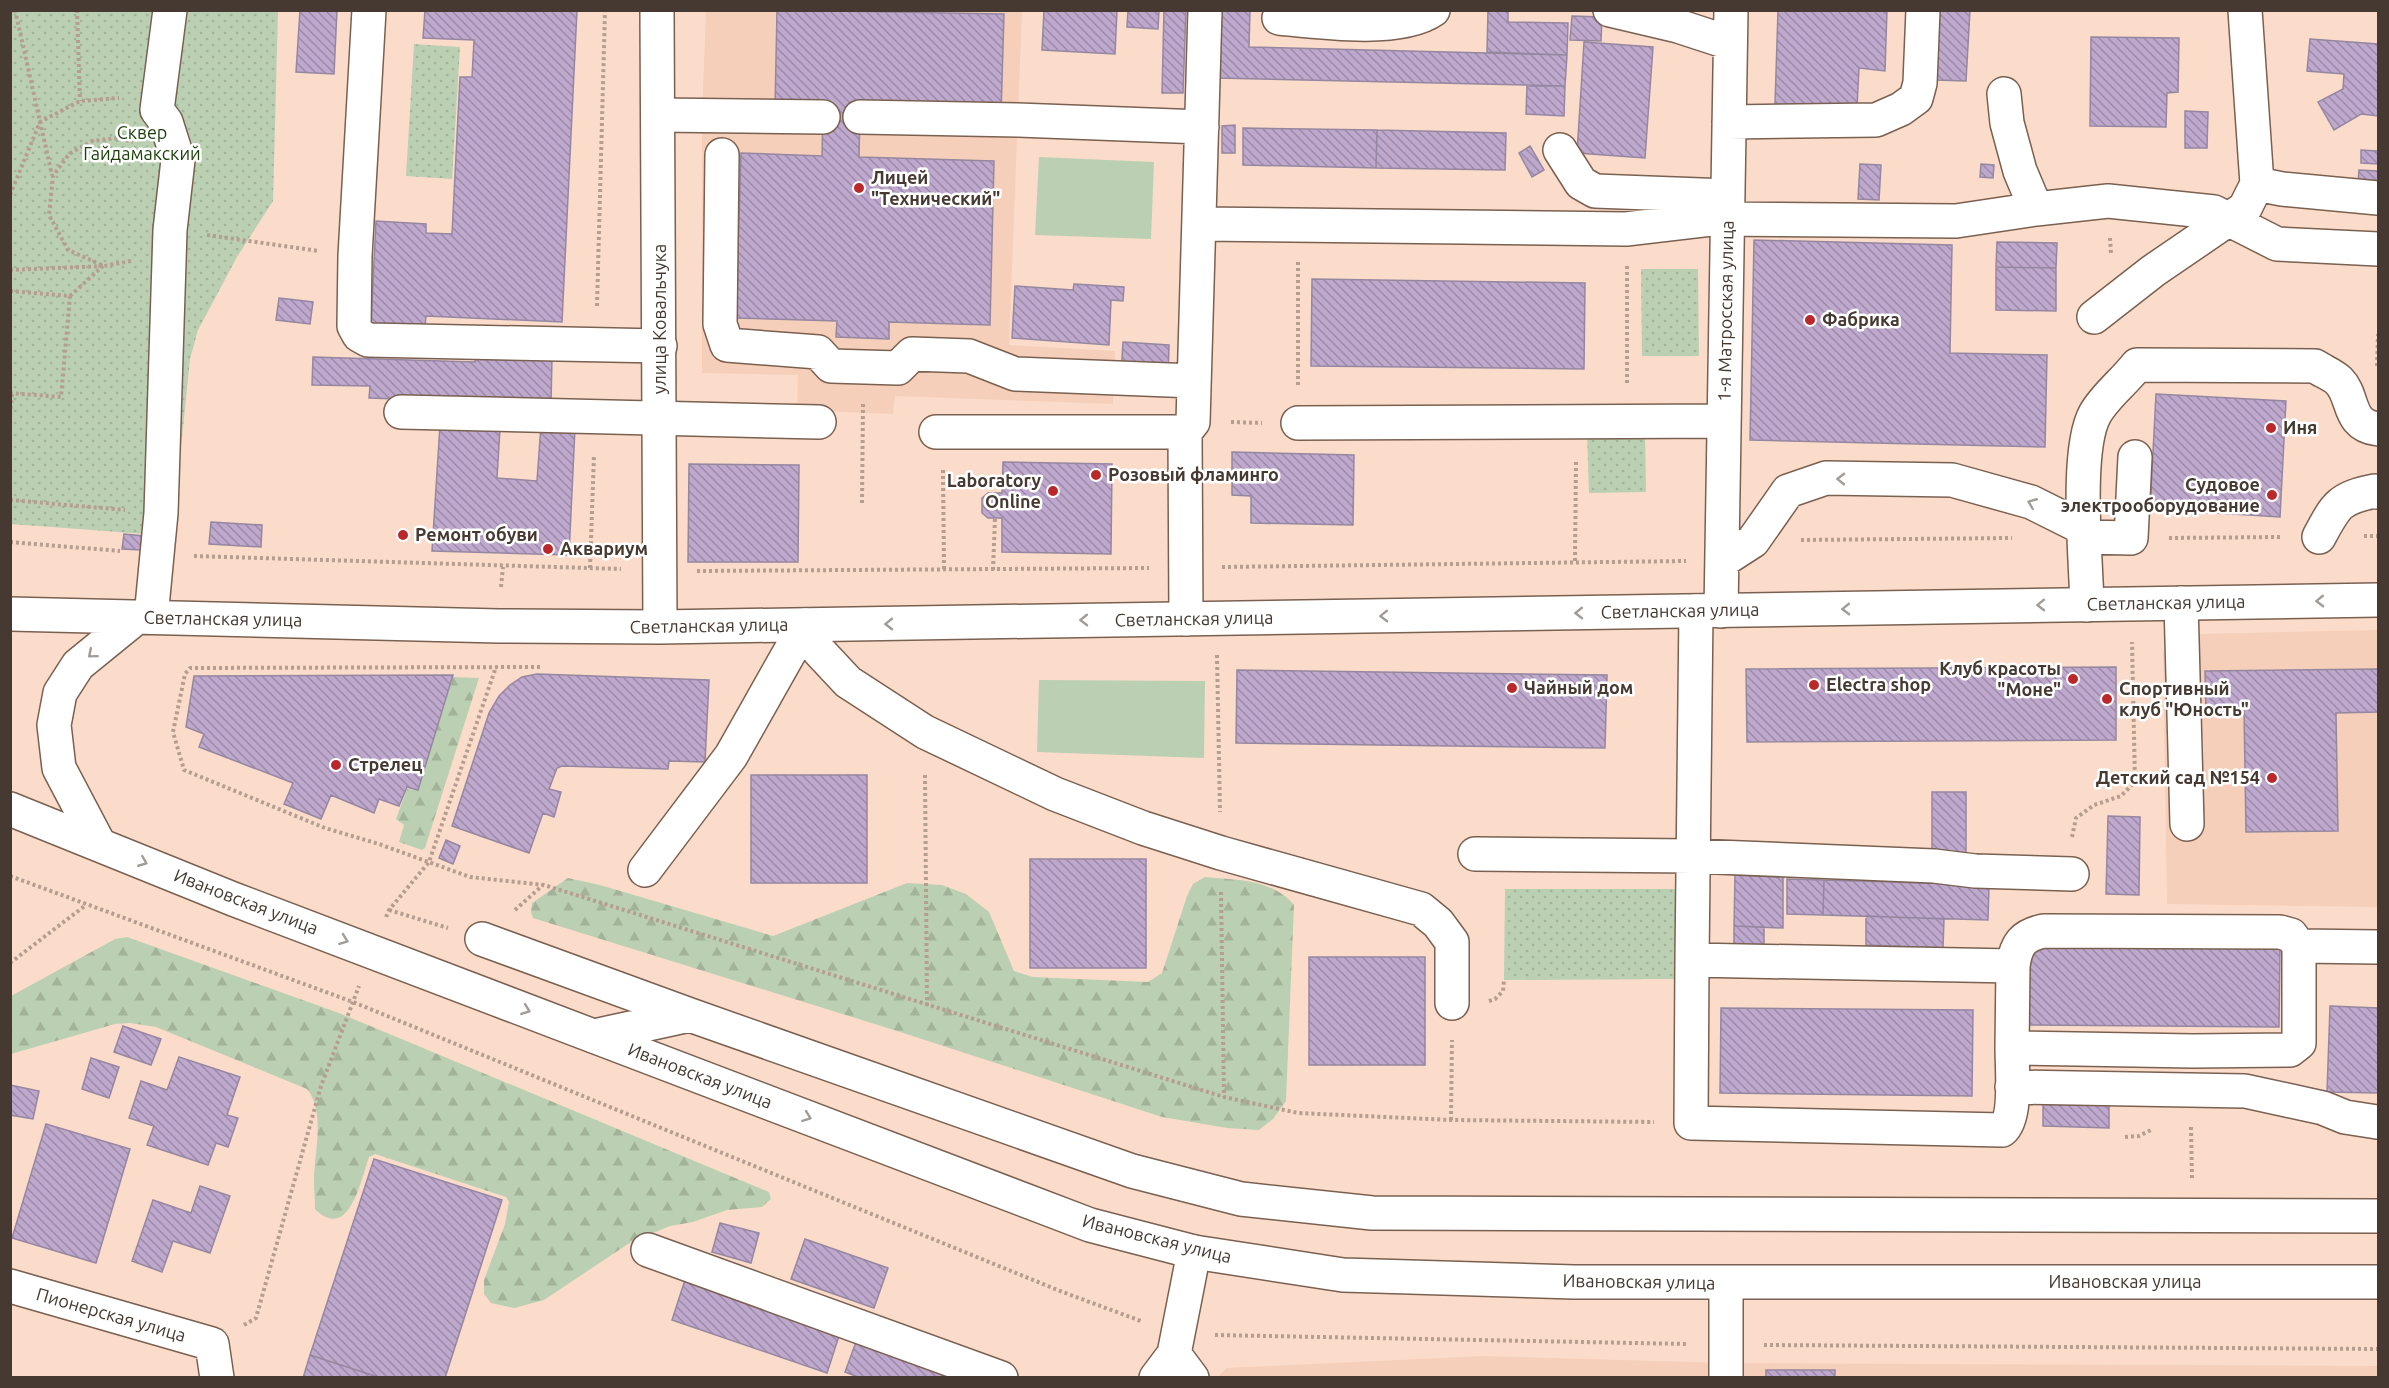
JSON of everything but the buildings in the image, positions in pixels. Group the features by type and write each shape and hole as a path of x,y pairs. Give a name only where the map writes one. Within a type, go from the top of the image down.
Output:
{"main road":[{"path":"99,844 59,768 54,725 60,693 78,665 144,617 159,555 170,230 178,160 166,122 157,110 170,10"},
{"path":"369,10 355,256 354,326 359,335 368,340 660,346"},
{"name":"улица Ковальчука","path":"657,10 660,627"},
{"path":"1186,619 1189,427 1194,381 1205,10"},
{"path":"1280,18 1316,22 1389,24 1423,17 1433,10"},
{"path":"1610,10 1678,26 1730,43"},
{"name":"1-я Матросская улица","path":"1691,1123 1693,856 1709,611 1722,561 1731,10"},
{"path":"1729,122 1876,120 1901,109 1916,98 1920,83 1923,10"},
{"path":"2094,317 2153,271 2245,208 2257,184 2245,10"},
{"path":"2004,94 2007,123 2020,171 2036,209"},
{"path":"658,115 823,117"},
{"path":"860,117 1202,127"},
{"path":"1560,150 1581,183 1594,191 1728,208 1956,221 2108,201 2214,212 2277,244 2379,249"},
{"path":"723,155 720,324 727,345 818,352 831,366 898,368 912,354 969,356 1016,374 1194,381"},
{"path":"2257,184 2282,189 2379,198"},
{"path":"1199,224 1626,229 1691,220 1728,208"},
{"path":"2087,605 2083,476 2089,427 2096,412 2137,365 2315,366 2340,381 2355,416 2365,425 2379,429"},
{"path":"400,412 819,422"},
{"path":"1299,423 1724,421"},
{"path":"936,432 1189,427"},
{"path":"1722,561 1753,541 1788,491 1826,478 1952,480 2031,502 2085,533 2131,538 2135,457"},
{"path":"2319,537 2333,510 2350,496 2379,492"},
{"name":"Светланская улица","path":"10,614 660,627 2379,600"},
{"path":"2181,603 2187,824"},
{"path":"805,625 819,651 848,682 925,732 1055,794 1143,828 1221,853 1421,909 1438,923 1452,942 1466,1004"},
{"path":"645,870 731,756 805,625"},
{"name":"Ивановская улица","path":"10,809 233,899 1090,1225 1194,1252 1343,1275 1574,1282 2379,1282"},
{"path":"1475,854 1693,856 1926,865 1976,871 2072,874"},
{"path":"1691,1123 2002,1130 2008,1125 2011,1114 2013,966 2015,952 2023,939 2032,933 2044,931 2280,932 2290,935 2299,946 2299,1043 2290,1050 2012,1048"},
{"path":"482,939 1132,1171 1241,1199 1372,1213 2379,1216"},
{"path":"2299,946 2379,948"},
{"path":"1692,960 2013,966"},
{"path":"594,1036 690,1015"},
{"path":"2012,1087 2245,1091 2323,1108 2345,1117 2377,1122"},
{"path":"648,1250 1002,1377"},
{"path":"1174,1370 1194,1252"},
{"path":"1726,1283 1726,1377"},
{"name":"Пионерская улица","path":"10,1286 212,1344"},
{"path":"212,1344 217,1377"}],"path":[{"path":"77,10 80,101"},
{"path":"596,345 604,10"},
{"path":"12,11 52,176 49,215 68,249 104,266"},
{"path":"10,195 40,122 80,101 128,98 157,110"},
{"path":"52,176 69,154 92,141 118,138 135,143"},
{"path":"1189,427 1299,423 1298,225"},
{"path":"10,270 104,266 143,259 170,230 355,256"},
{"path":"10,415 11,393 62,397 70,296 104,266"},
{"path":"1627,282 1628,421"},
{"path":"10,291 70,296"},
{"path":"2378,350 2379,334"},
{"path":"862,503 863,367"},
{"path":"590,568 595,417"},
{"path":"1575,421 1575,561"},
{"path":"943,469 944,569"},
{"path":"10,500 161,513"},
{"path":"993,570 995,518"},
{"path":"2131,538 2319,537"},
{"path":"1753,541 2013,538"},
{"path":"10,542 159,555 660,569"},
{"path":"2072,874 2071,843 2076,818 2094,805 2121,796 2135,782 2132,638"},
{"path":"1217,654 1219,787"},
{"path":"374,951 389,910 429,862 496,668 190,668 185,674 173,732 184,770 325,828 379,844 429,862 470,877 543,885 927,1006 1224,1096 1298,1113 1451,1120 1691,1123"},
{"path":"925,732 927,1006"},
{"path":"1221,853 1224,1096"},
{"path":"10,963 86,905"},
{"path":"1451,1120 1466,1004 1495,999 1503,991 1504,980"},
{"path":"212,1344 256,1318 321,1086 353,1002"}],"shaded area":[{"name":"Лицей \"Технический\"","path":"706,11 1022,11 1009,345 1115,351 1113,404 895,396 893,414 797,410 798,375 702,373 702,116"},
{"name":"Детский сад №154","path":"2378,630 2378,907 2167,904 2163,652 2199,634"},
{"path":"1484,1356 1726,1363 2378,1366 2378,1378 1217,1378 1226,1368"}],"green space":[{"name":"Сквер Гайдамакский","path":"10,11 278,11 273,201 237,257 198,330 190,359 172,536 11,524"},
{"path":"414,44 460,47 452,179 406,176"},
{"path":"1039,157 1154,162 1151,239 1035,235"},
{"path":"1641,269 1698,269 1699,356 1642,356"},
{"path":"1645,432 1646,492 1589,493 1587,433"},
{"path":"453,677 479,678 425,848 422,850 399,842 404,825 396,819 407,789 418,790"},
{"path":"1039,680 1205,681 1204,758 1037,752"},
{"path":"1205,877 1253,882 1275,890 1294,905 1286,1101 1273,1119 1259,1130 1227,1128 1162,1117 894,1030 533,918 531,912 532,903 568,878 600,885 773,936 907,883 942,885 966,894 989,912 1014,971 1033,977 1148,982 1162,973 1187,896 1193,884"},
{"path":"1505,889 1675,889 1676,979 1504,980"},
{"path":"127,937 339,1013 769,1192 771,1199 762,1207 727,1210 693,1222 670,1226 631,1242 544,1300 514,1308 491,1303 484,1294 484,1280 505,1224 509,1202 506,1197 375,1154 369,1157 357,1193 345,1214 337,1218 327,1217 315,1209 314,1181 318,1121 313,1099 307,1089 156,1027 130,1023 115,1024 11,1054 11,996 115,939"}],"place":[{"name":"Лицей \"Технический\"","path":"859,188"},
{"name":"Фабрика","path":"1810,320"},
{"name":"Иня","path":"2271,428"},
{"name":"Розовый фламинго","path":"1096,475"},
{"name":"Laboratory Online","path":"1053,491"},
{"name":"Судовое электрооборудование","path":"2272,495"},
{"name":"Ремонт обуви","path":"403,535"},
{"name":"Аквариум","path":"548,549"},
{"name":"Клуб красоты \"Моне\"","path":"2073,679"},
{"name":"Electra shop","path":"1814,685"},
{"name":"Чайный дом","path":"1512,688"},
{"name":"Спортивный клуб \"Юность\"","path":"2107,699"},
{"name":"Стрелец","path":"336,765"},
{"name":"Детский сад №154","path":"2272,778"}]}
